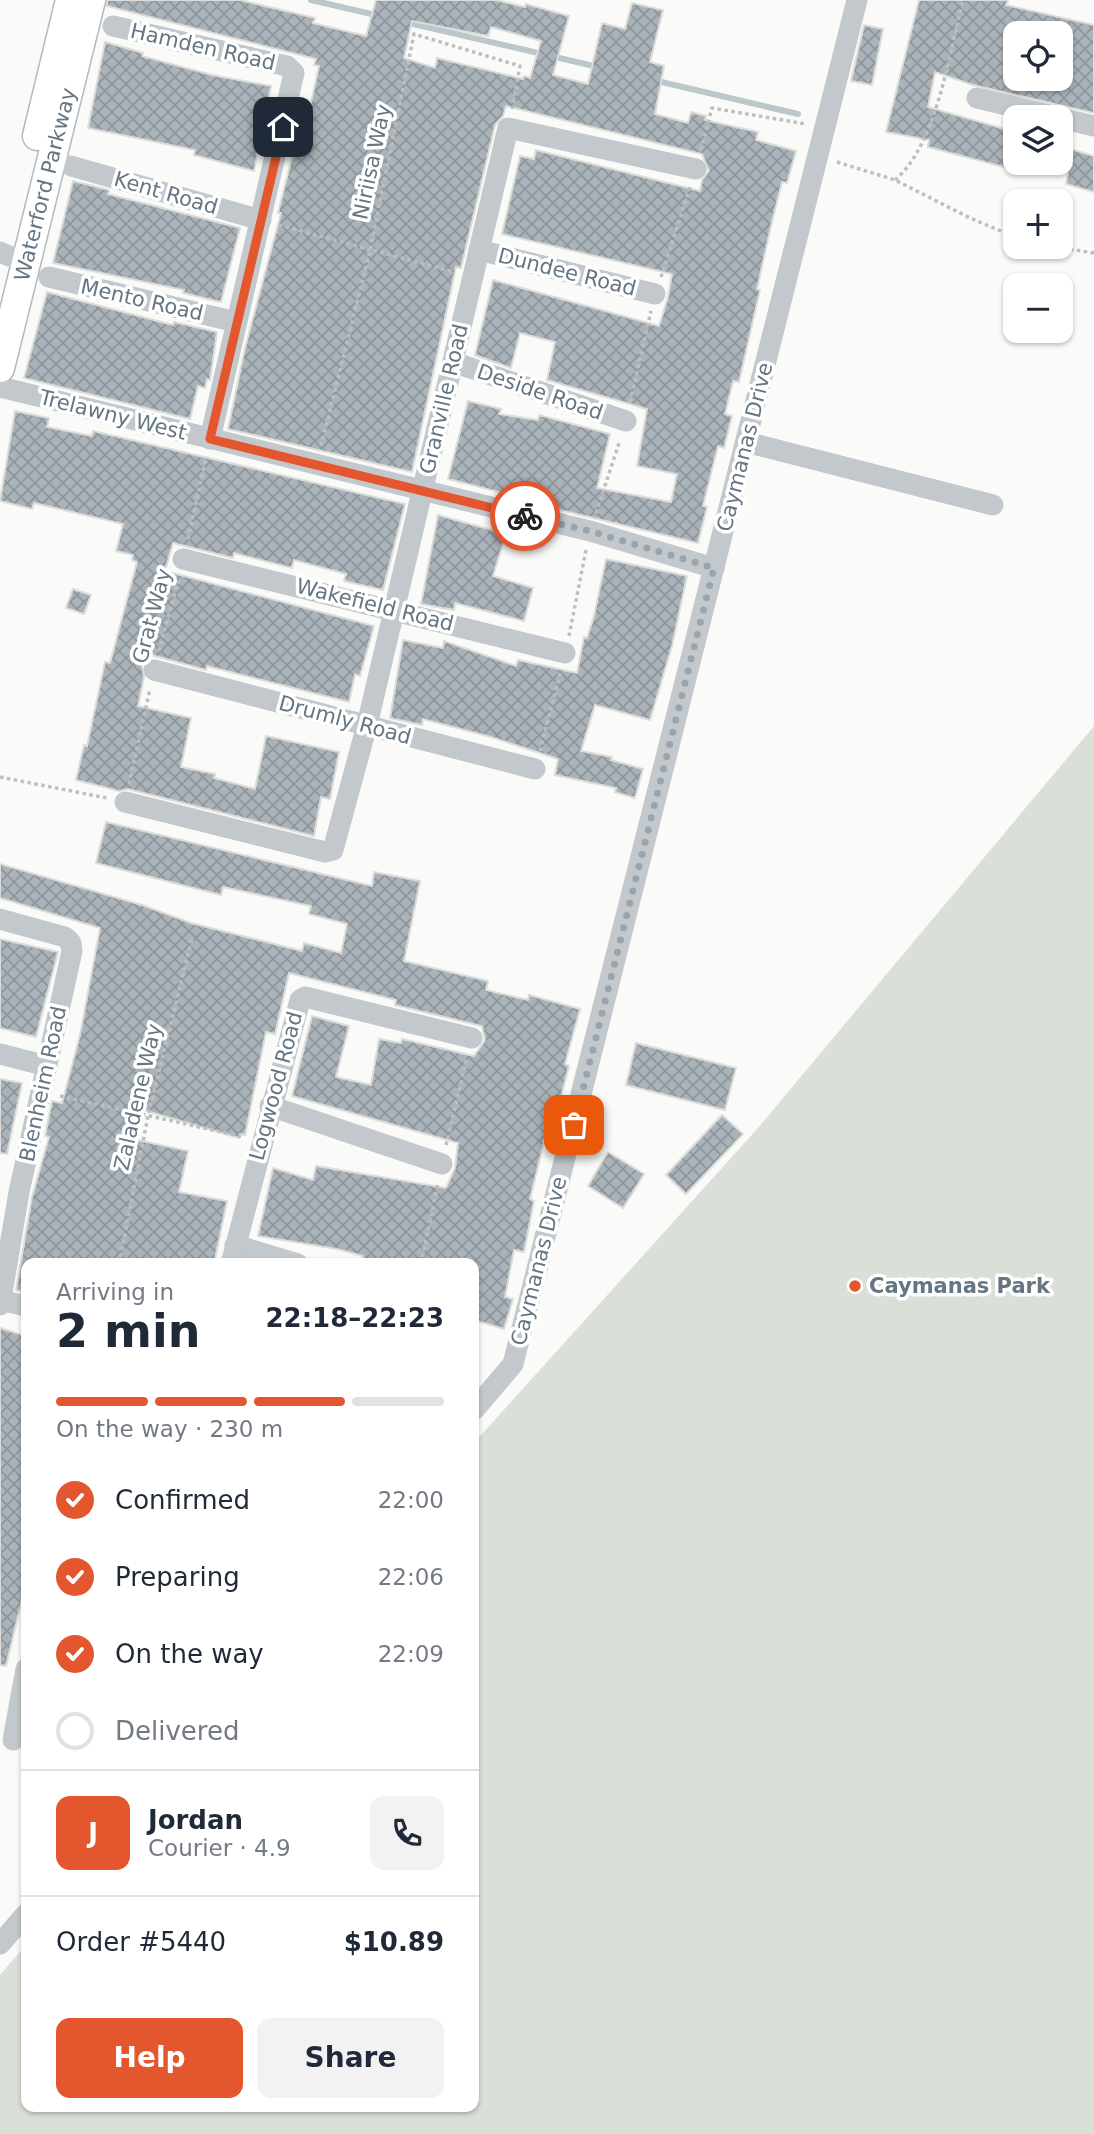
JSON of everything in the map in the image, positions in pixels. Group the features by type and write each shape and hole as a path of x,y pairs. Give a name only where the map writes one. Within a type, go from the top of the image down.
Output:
{"street":[{"name":"Waterford Parkway","path":"0,291 4,254 70,0"},
{"name":"Waterford Parkway","path":"0,368 91,0"},
{"name":"Caymanas Drive","path":"479,1404 513,1364 858,0"},
{"name":"Hamden Road","path":"113,26 287,66 294,73 210,439"},
{"path":"977,97 1008,105"},
{"path":"1073,121 1094,126"},
{"path":"508,128 696,169"},
{"name":"Granville Road","path":"125,802 325,852 333,850 395,610 508,128"},
{"name":"Kent Road","path":"71,166 261,220"},
{"name":"Dundee Road","path":"479,250 655,294"},
{"name":"Mento Road","path":"49,277 236,322"},
{"name":"Deside Road","path":"453,362 626,421"},
{"name":"Trelawny West","path":"0,387 590,531 714,568"},
{"path":"746,442 993,505"},
{"name":"Wakefield Road","path":"183,559 565,653"},
{"name":"Drumly Road","path":"154,670 535,769"},
{"name":"Blenheim Road","path":"0,919 65,937 71,943 41,1091 10,1189 0,1302"},
{"name":"Logwood Road","path":"233,1254 296,1005 305,997 472,1038"},
{"path":"0,1054 47,1066"},
{"path":"271,1106 442,1164"},
{"path":"233,1254 259,1258"},
{"path":"0,1302 21,1305"},
{"path":"13,1740 21,1696"},
{"path":"0,1944 21,1920"}],"path":[{"path":"895,180 906,171 927,137 962,0"},
{"name":"Niriisa Way","path":"316,465 370,251 414,34 520,66 508,128"},
{"path":"818,155 895,180 1003,232"},
{"path":"261,220 473,277"},
{"path":"1073,250 1094,253"},
{"name":"Grat Way","path":"125,802 210,439"},
{"path":"0,777 125,802"},
{"name":"Zaladene Way","path":"120,1258 148,1116 192,938"},
{"path":"41,1091 262,1141"}],"shaded area":[{"name":"Caymanas Park","path":"1094,726 1094,2134 0,2134 0,1975 21,1951 21,2112 479,2112 479,1437 758,1128"}],"building":[{"path":"107,0 240,0 315,18 313,23 366,36 376,0 496,0 525,7 526,4 569,16 553,75 588,84 602,23 625,29 632,3 663,10 650,62 664,66 655,114 688,123 691,112 706,116 705,120 758,132 756,140 796,151 787,183 782,182 771,226 739,382 733,381 725,414 732,416 724,448 718,446 703,506 707,507 698,543 518,500 519,497 448,479 468,401 501,409 499,414 538,420 539,415 610,434 597,488 671,502 677,474 637,466 647,409 547,380 555,342 520,333 511,368 475,355 493,280 659,326 668,297 672,274 502,234 520,156 534,159 536,150 700,191 702,180 709,171 702,154 506,106 503,116 495,125 461,268 456,267 412,472 228,429 245,348 281,213 278,213 305,105 310,107 319,66 314,65 316,59 107,6","holes":["412,21 488,36 491,27 541,41 530,78 524,76 523,79 437,58 435,68 404,58"]},
{"path":"919,0 1008,0 1006,5 1094,25 1094,113 1073,108 1073,105 1059,105 973,85 935,72 928,107 1003,129 1003,167 928,147 929,140 886,132"},
{"path":"864,25 883,29 872,85 851,81"},
{"path":"105,42 143,53 142,56 212,75 271,86 254,171 194,155 195,150 88,128"},
{"path":"1073,150 1094,156 1094,192 1066,184 1068,175 1073,175"},
{"path":"73,181 109,190 108,194 240,228 221,302 183,293 184,290 53,263"},
{"path":"47,292 173,325 174,322 217,332 210,380 207,379 205,388 198,386 190,419 24,378"},
{"path":"15,411 49,418 47,427 92,436 93,431 405,504 383,590 344,581 346,574 294,560 292,568 234,553 233,558 173,543 165,571 374,626 360,676 355,674 349,702 148,654 142,666 144,677 138,706 191,718 181,767 215,774 214,778 255,789 266,736 339,752 330,799 321,797 314,836 128,789 119,791 76,780 84,745 87,746 105,662 110,663 137,562 132,560 133,555 116,551 123,524 34,503 32,509 0,501"},
{"path":"438,515 506,534 493,576 533,588 524,621 455,603 454,610 421,604"},
{"path":"606,559 687,576 672,646 650,720 595,705 581,751 612,757 611,760 643,769 635,798 615,792 616,788 555,775 558,759 491,737 423,719 422,725 390,718 403,640 443,648 444,641 516,666 518,660 577,673 584,637 587,638 594,616"},
{"path":"73,589 91,595 84,614 66,608"},
{"path":"106,822 372,886 374,872 420,881 404,961 488,981 486,990 528,1000 529,995 580,1009 565,1064 569,1066 551,1135 546,1134 530,1199 534,1201 524,1252 514,1250 505,1297 513,1299 504,1329 479,1322 479,1258 363,1258 337,1249 258,1236 273,1168 313,1180 316,1166 446,1188 455,1168 458,1143 292,1096 312,1016 349,1026 336,1077 371,1085 379,1039 401,1043 402,1039 474,1056 485,1040 482,1026 395,1005 396,1000 289,973 275,1034 266,1032 245,1135 240,1134 239,1138 140,1109 133,1139 188,1151 179,1192 227,1201 215,1258 22,1258 32,1197 49,1137 45,1136 52,1101 62,1103 80,1035 100,928 0,898 0,864 142,905 191,923 302,951 304,943 341,953 347,924 309,914 311,906 223,887 221,895 96,863"},
{"path":"0,939 58,952 36,1037 0,1028"},
{"path":"636,1043 736,1068 725,1110 626,1085"},
{"path":"0,1079 22,1083 7,1154 0,1153"},
{"path":"722,1115 743,1134 686,1194 666,1175"},
{"path":"608,1152 644,1174 623,1208 588,1186"},
{"path":"21,1261 21,1292 16,1290"},
{"path":"0,1328 21,1334 21,1604 6,1666 0,1665"}],"waterway":[{"path":"311,0 380,16"},
{"path":"405,22 598,67"},
{"path":"653,80 798,114"}],"way so far":[{"path":"525,516 590,531 714,568 574,1125"}],"place":[{"name":"Caymanas Park","path":"855,1286"}],"route":[{"path":"283,127 210,439 525,516"}]}
